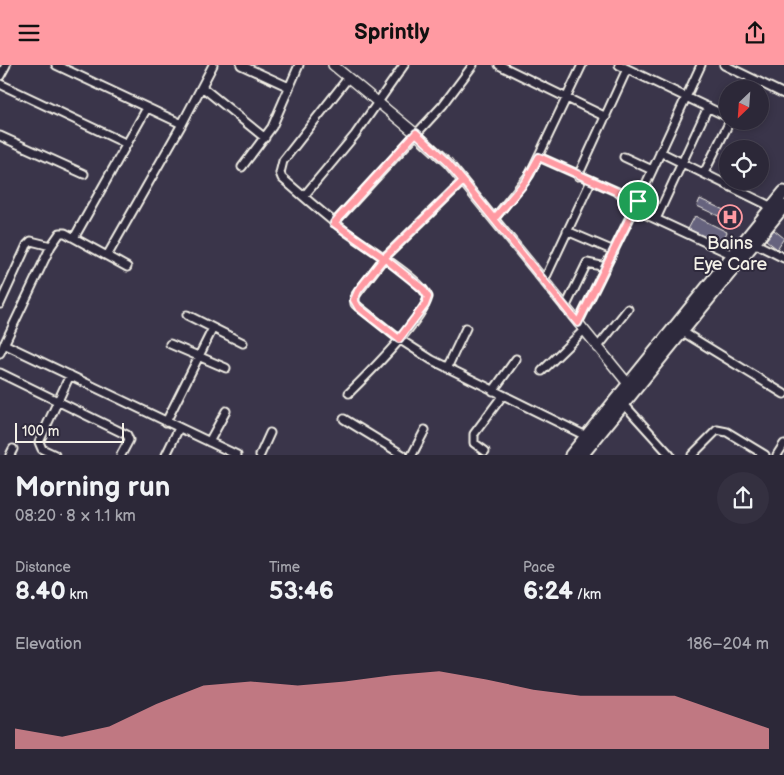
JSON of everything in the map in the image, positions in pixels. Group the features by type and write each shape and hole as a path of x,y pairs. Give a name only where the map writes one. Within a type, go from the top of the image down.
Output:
{"highway":[{"path":"582,455 733,255 784,192"},
{"path":"571,455 586,436 621,402 629,385 642,375 683,332 784,206"}],"street":[{"path":"0,76 6,65"},
{"path":"56,65 182,124"},
{"path":"107,256 214,65"},
{"path":"241,65 289,87"},
{"path":"242,167 265,137 299,65"},
{"path":"304,196 379,104 404,65"},
{"path":"334,223 443,105 473,65"},
{"path":"499,65 606,117"},
{"path":"494,219 526,181 582,65"},
{"path":"619,65 632,69 719,112"},
{"path":"542,371 580,327 606,267 701,65"},
{"path":"724,65 784,94"},
{"path":"335,66 416,133 448,163 629,385"},
{"path":"578,175 632,69"},
{"path":"348,78 286,156 280,168 282,178 334,223 384,258 423,289 428,297 425,305 399,339 349,393"},
{"path":"0,84 127,144"},
{"path":"202,87 265,137"},
{"path":"656,219 708,107"},
{"path":"74,238 147,108"},
{"path":"704,173 726,130"},
{"path":"0,136 84,174"},
{"path":"660,152 772,207"},
{"path":"539,157 638,201"},
{"path":"624,157 652,170"},
{"path":"463,181 384,258 358,291 354,300 358,307 399,339 447,368 586,436"},
{"path":"544,281 591,181"},
{"path":"634,209 733,255"},
{"path":"567,231 614,251"},
{"path":"0,353 50,246 62,233 128,267"},
{"path":"0,304 28,243 33,241 50,246"},
{"path":"754,243 784,258"},
{"path":"566,308 587,263 606,267"},
{"path":"597,348 628,309"},
{"path":"188,315 243,343"},
{"path":"166,422 213,328"},
{"path":"447,368 466,328"},
{"path":"683,332 784,394"},
{"path":"4,344 237,455"},
{"path":"170,344 226,367"},
{"path":"493,391 516,359"},
{"path":"0,373 127,435 129,440 122,455"},
{"path":"55,455 42,449 39,442 70,375"},
{"path":"485,451 474,443 474,434 503,395"},
{"path":"621,402 670,455"},
{"path":"209,442 226,411"},
{"path":"344,419 403,455"},
{"path":"166,455 179,428"},
{"path":"412,455 425,430"},
{"path":"692,455 718,430 727,432 765,455"},
{"path":"260,455 270,433"},
{"path":"777,455 784,444"}],"building":[{"path":"700,199 741,218 738,225 697,206"},
{"path":"695,216 727,232 720,248 687,231"},
{"path":"774,230 784,238 777,249 766,240"}],"place":[{"name":"Bains Eye Care","path":"730,217"}],"route":[{"path":"638,201 539,157 526,181 494,219 463,181 384,258 423,289 428,297 425,305 399,339 358,307 354,300 354,296 384,258 334,223 416,133 448,163 463,181 578,323 638,201"}]}
